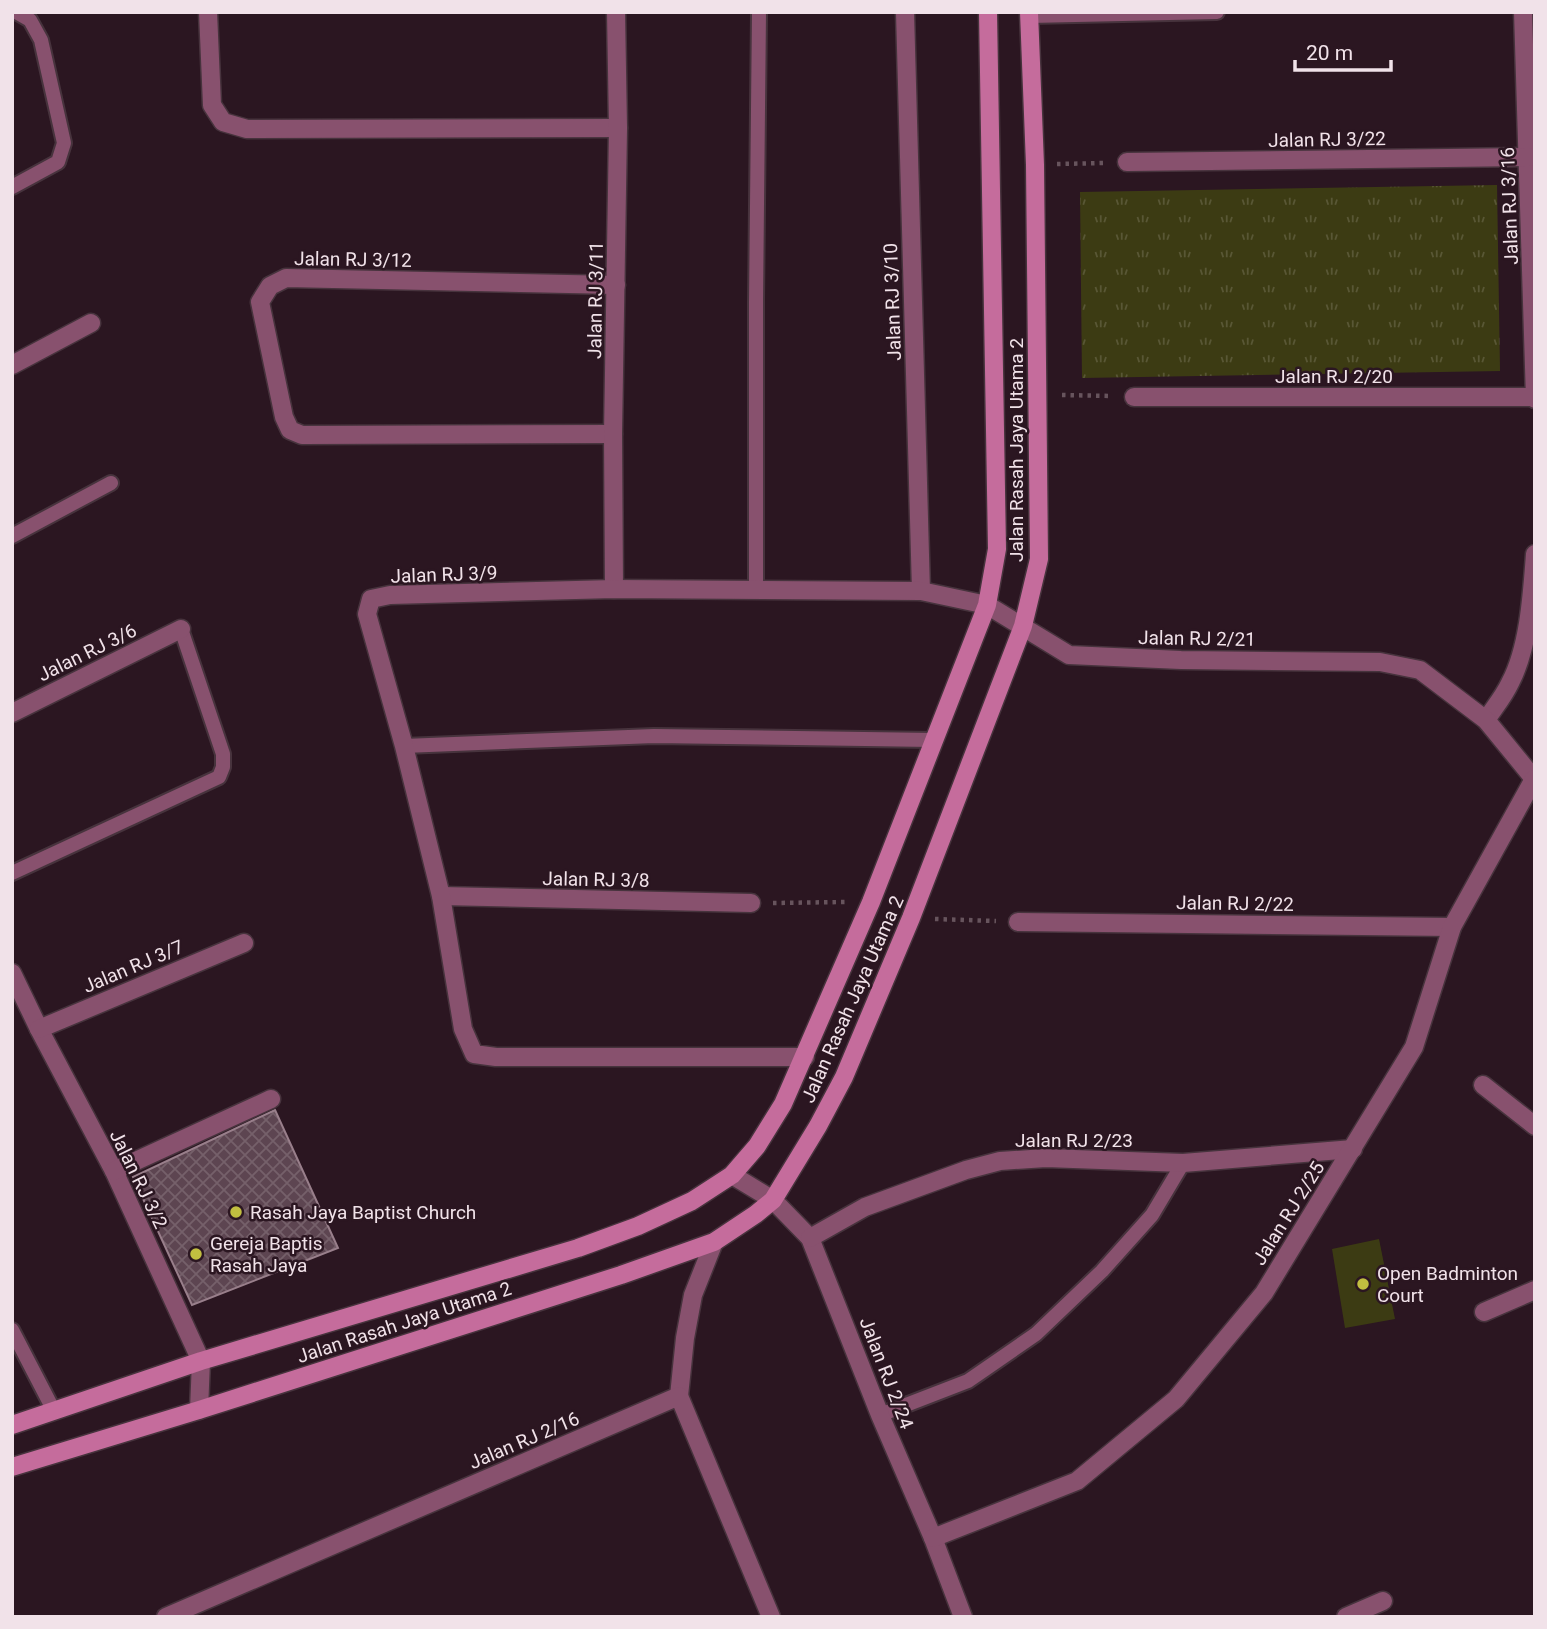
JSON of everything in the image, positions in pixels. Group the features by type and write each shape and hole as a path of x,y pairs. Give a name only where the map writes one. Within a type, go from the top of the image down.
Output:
{"street":[{"path":"208,12 212,105 223,122 247,129 618,128"},
{"name":"Jalan RJ 3/11","path":"614,589 613,434 618,128 616,12"},
{"name":"Jalan RJ 3/10","path":"905,12 921,591"},
{"name":"Jalan Rasah Jaya Utama 2","path":"12,1425 201,1361 578,1248 638,1226 692,1201 732,1175 757,1146 783,1104 871,902 987,605 997,549 988,12"},
{"name":"Jalan RJ 3/16","path":"1524,12 1535,398"},
{"name":"Jalan Rasah Jaya Utama 2","path":"12,1467 621,1275 714,1242 773,1200 844,1077 911,918 1023,626 1039,559 1035,165 1029,14"},
{"name":"Jalan RJ 3/22","path":"1127,162 1529,157"},
{"name":"Jalan RJ 3/12","path":"613,434 302,435 290,430 284,417 260,302 270,286 286,278 616,285"},
{"path":"12,365 91,323"},
{"name":"Jalan RJ 2/20","path":"1134,397 1535,398"},
{"path":"1534,780 1486,720 1511,683 1521,654 1530,610 1535,554"},
{"name":"Jalan RJ 3/9","path":"804,1056 496,1057 474,1054 463,1029 441,897 368,614 371,599 390,595 614,589 921,591 987,605"},
{"name":"Jalan RJ 2/21","path":"987,605 1069,655 1181,660 1380,662 1420,670 1486,720"},
{"name":"Jalan RJ 3/6","path":"12,713 181,629"},
{"name":"Jalan RJ 2/25","path":"933,1538 1077,1481 1176,1399 1264,1293 1414,1047 1451,927 1534,780"},
{"name":"Jalan RJ 3/8","path":"441,897 751,903"},
{"name":"Jalan RJ 2/22","path":"1018,922 1451,927"},
{"name":"Jalan RJ 3/7","path":"39,1029 244,943"},
{"name":"Jalan RJ 3/2","path":"12,974 114,1171 201,1361 199,1410"},
{"path":"1483,1086 1535,1126"},
{"path":"114,1171 271,1099"},
{"name":"Jalan RJ 2/23","path":"810,1238 865,1207 966,1170 1000,1161 1046,1158 1184,1163 1353,1149"},
{"name":"Jalan RJ 2/24","path":"732,1175 773,1200 810,1238 963,1617"},
{"path":"714,1242 694,1295 685,1338 679,1396 771,1617"},
{"path":"1483,1312 1535,1290"},
{"name":"Jalan RJ 2/16","path":"166,1617 679,1396"},
{"path":"1346,1617 1383,1601"}],"lane":[{"path":"12,187 58,162 64,143 41,40 30,20 16,12"},
{"path":"757,590 759,12"},
{"path":"1029,14 1217,12"},
{"path":"12,536 111,483"},
{"path":"12,873 219,777 223,767 223,754 181,629"},
{"path":"404,746 654,736 933,740"},
{"path":"880,1415 968,1381 1036,1334 1101,1271 1152,1215 1184,1163"},
{"path":"12,1330 54,1411"}],"path":[{"path":"1035,165 1127,162"},
{"path":"1038,395 1134,397"},
{"path":"751,903 871,902"},
{"path":"911,918 1018,922"}],"green space":[{"path":"1497,185 1500,371 1082,378 1080,192"},
{"name":"Open Badminton Court","path":"1379,1239 1395,1319 1345,1328 1332,1249"}],"building":[{"name":"Rasah Jaya Baptist Church","path":"275,1110 338,1248 192,1305 133,1177"}],"place":[{"name":"Rasah Jaya Baptist Church","path":"236,1212"},
{"name":"Gereja Baptis Rasah Jaya","path":"196,1254"},
{"name":"Open Badminton Court","path":"1363,1284"}]}
